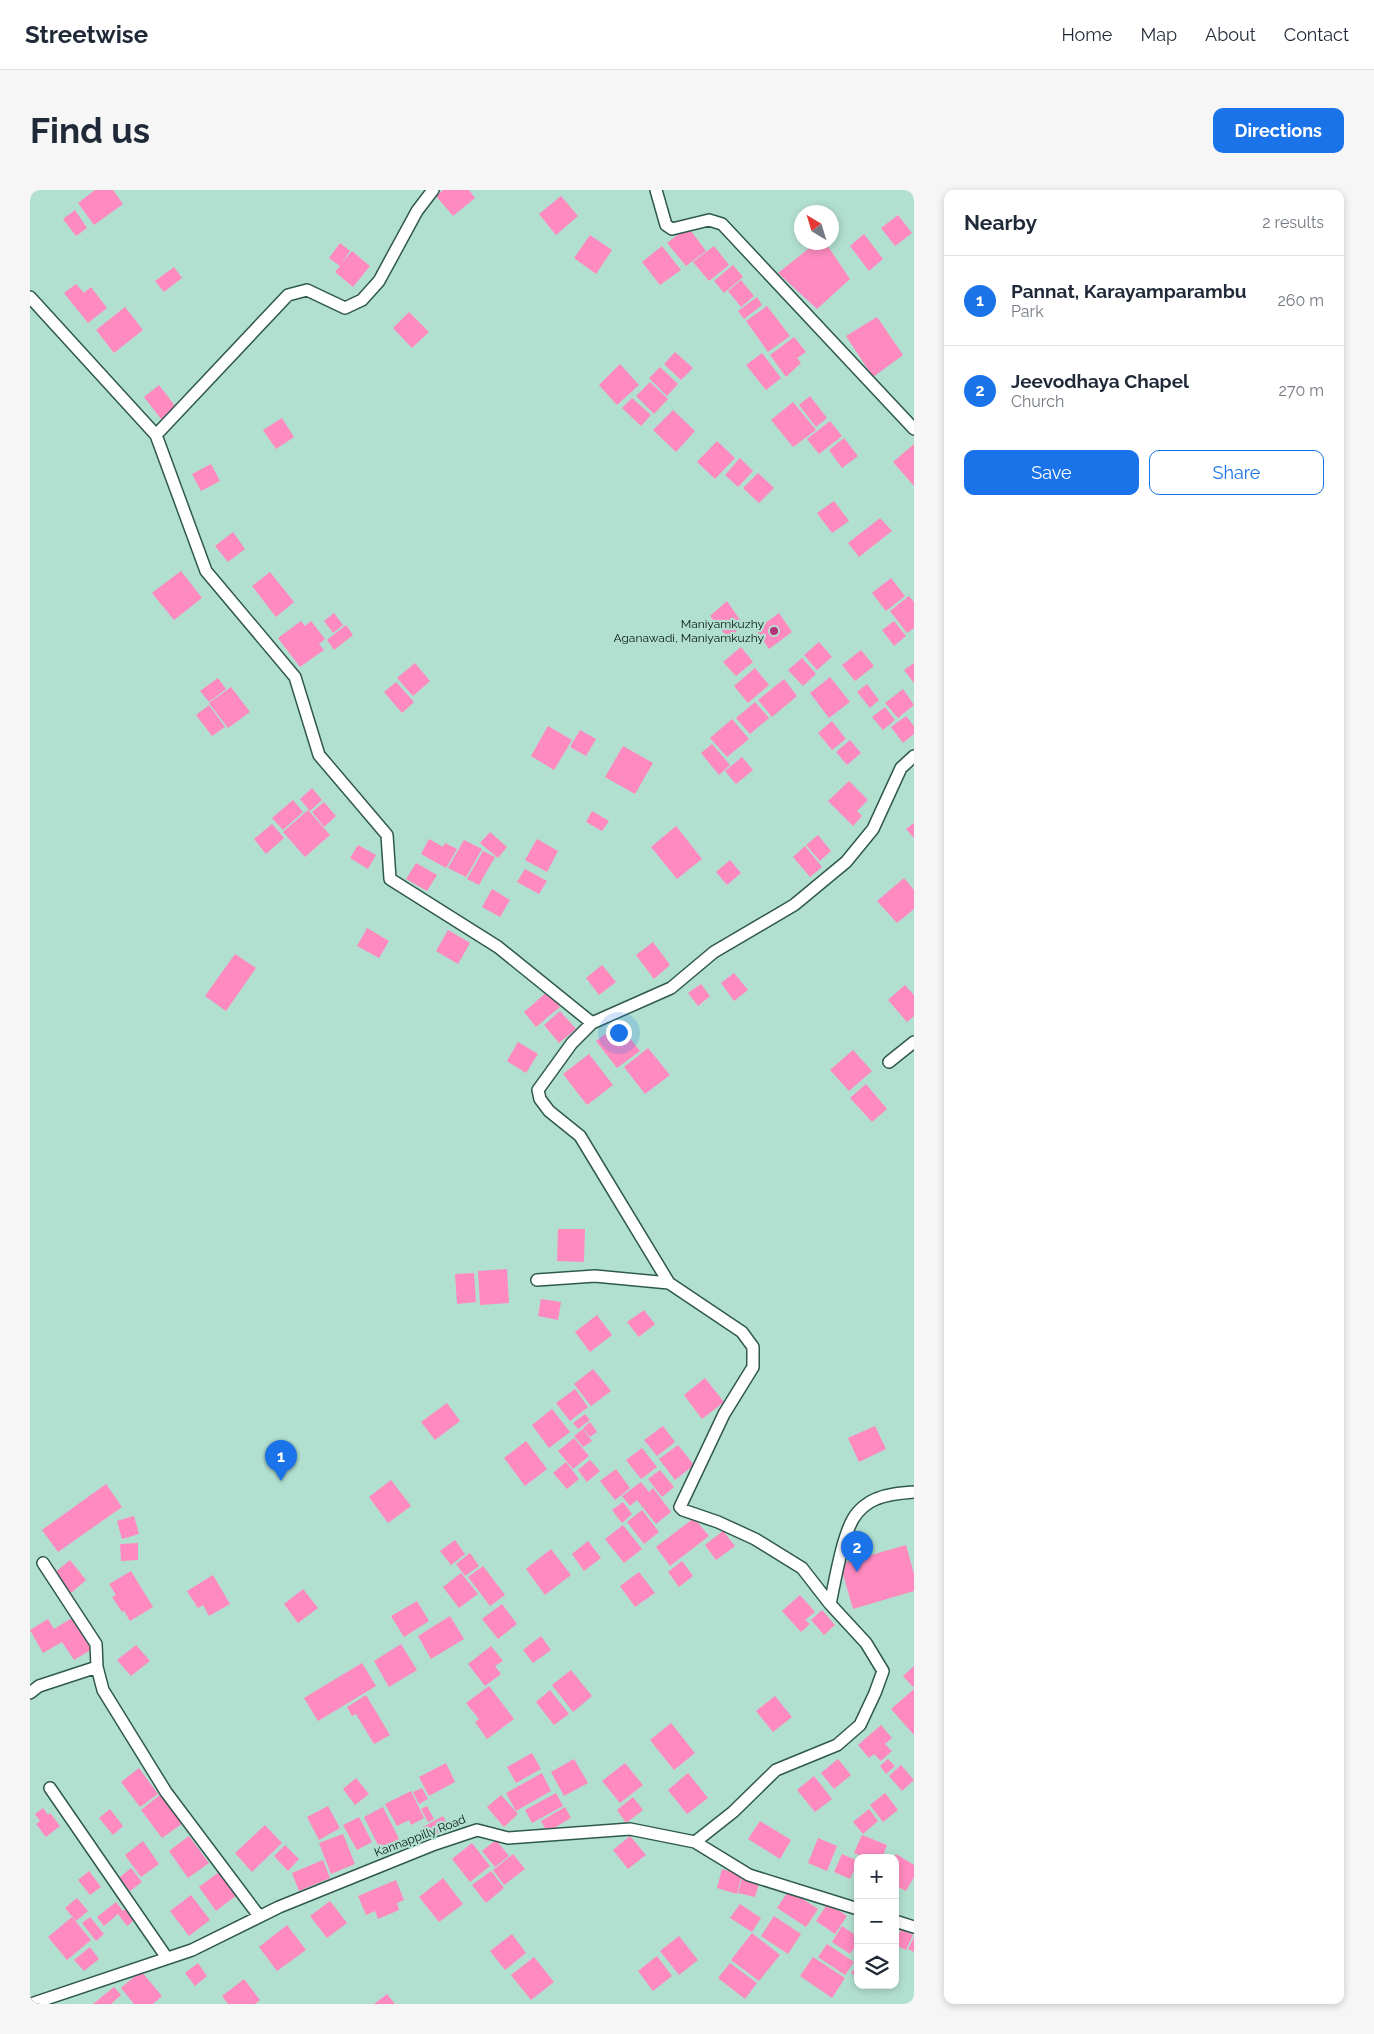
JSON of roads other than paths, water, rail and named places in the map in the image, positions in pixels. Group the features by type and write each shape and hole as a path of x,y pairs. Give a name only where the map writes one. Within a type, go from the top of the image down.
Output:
{"street":[{"path":"156,435 288,295 307,290 345,308 362,300 379,281 417,211 433,190"},
{"path":"656,190 666,226 672,229 709,220 722,224 914,429"},
{"path":"30,297 156,435 206,571 295,678 319,755 387,835 390,879 498,948 592,1023"},
{"path":"695,1842 733,1812 776,1770 837,1745 860,1725 883,1671 866,1643 830,1604 802,1568 756,1539 680,1507 724,1414 753,1367 753,1347 742,1332 669,1283 580,1136 549,1110 540,1099 538,1090 572,1044 592,1023 670,988 714,952 794,905 846,862 873,829 901,768 914,756"},
{"path":"889,1062 914,1042"},
{"path":"537,1280 595,1276 669,1283"},
{"path":"830,1604 848,1529 854,1517 863,1507 874,1500 888,1495 914,1492"},
{"path":"43,1563 96,1644 97,1667 103,1690 166,1792 259,1916"},
{"path":"30,1693 38,1686 97,1667"},
{"path":"50,1788 167,1958"},
{"name":"Kannappilly Road","path":"31,2004 192,1950 259,1916 435,1844 477,1830 508,1838 630,1829 695,1842 749,1875 854,1909"},
{"path":"899,1922 914,1927"}],"place":[{"name":"Maniyamkuzhy Aganawadi, Maniyamkuzhy","path":"774,631"},
{"name":"Pannat, Karayamparambu","path":"281,1481"},
{"name":"Jeevodhaya Chapel","path":"857,1572"}]}
